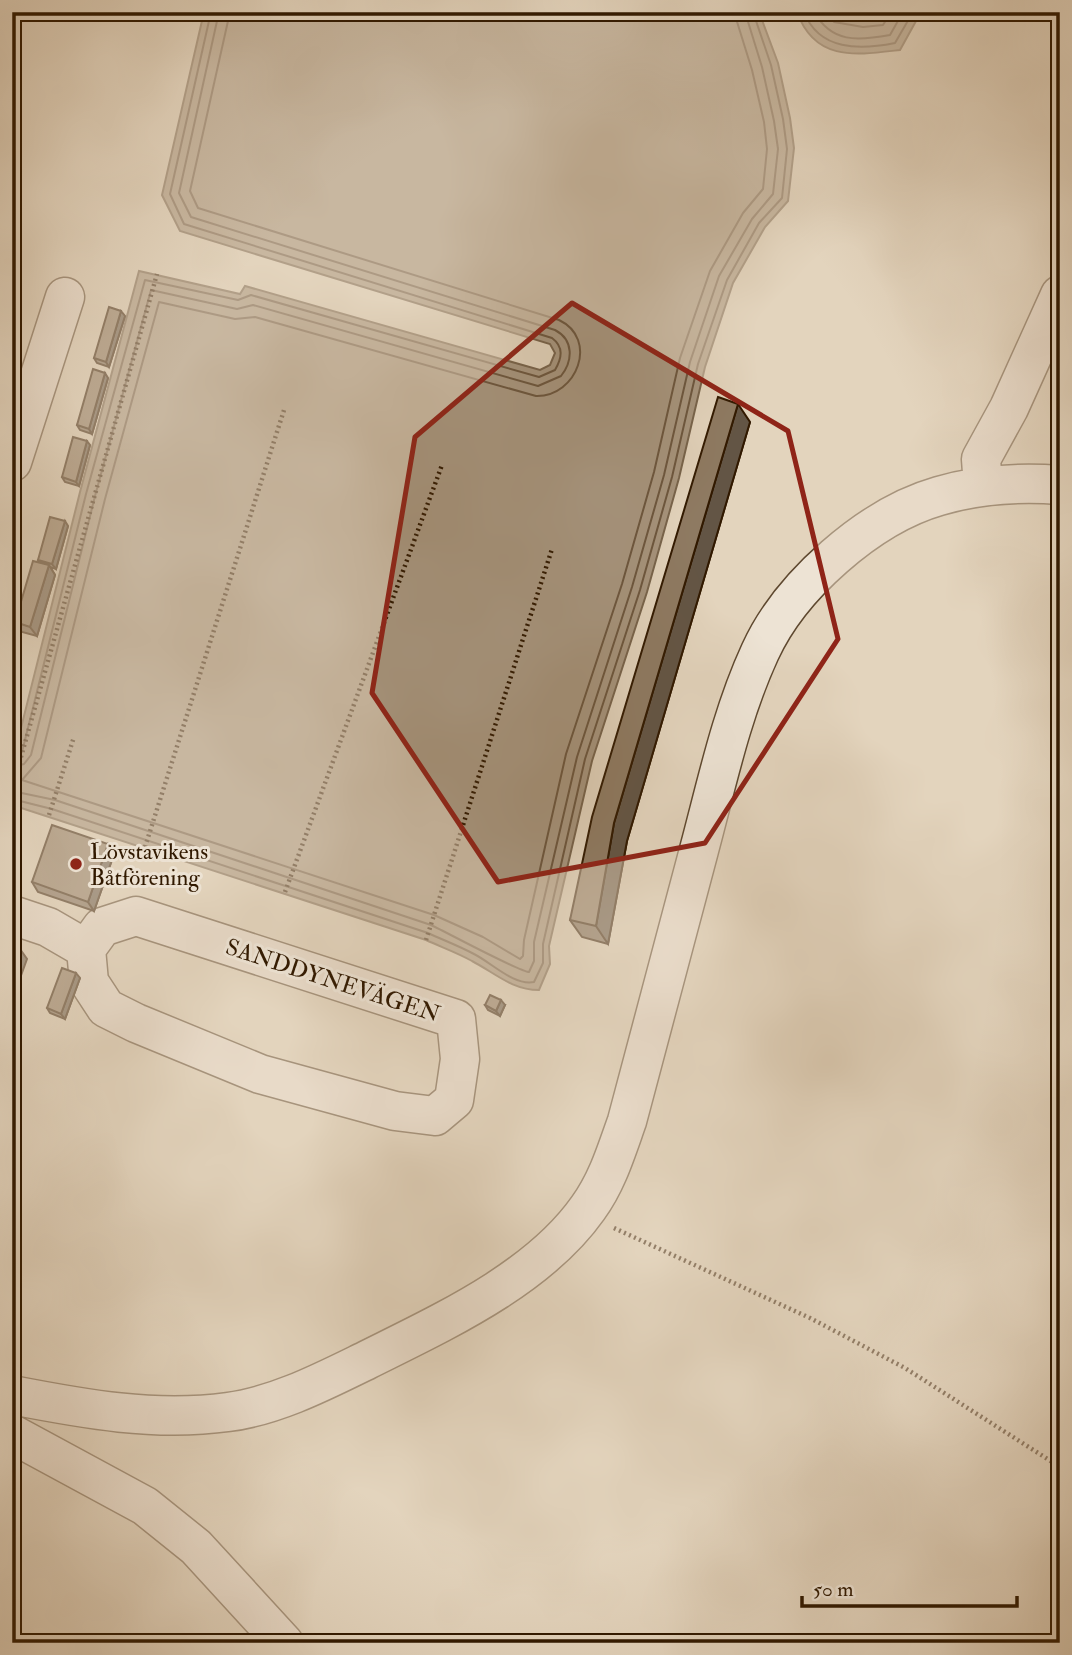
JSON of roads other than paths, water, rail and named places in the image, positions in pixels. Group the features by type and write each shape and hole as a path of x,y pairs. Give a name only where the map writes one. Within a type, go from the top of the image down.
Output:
{"lane":[{"path":"983,486 981,459 1009,408 1060,296"},
{"path":"12,462 65,297"},
{"path":"12,1395 157,1418 232,1412 271,1401 323,1381 478,1302 548,1252 587,1210 607,1178 627,1121 733,720 760,651 789,605 808,581 870,531 905,510 938,496 983,486 1021,482 1060,485"},
{"path":"12,915 48,927 86,949"},
{"name":"SANDDYNEVÄGEN","path":"136,916 456,1019 460,1059 454,1100 435,1116 395,1111 260,1074 106,1007 89,982 86,949 102,927 136,916"},
{"path":"12,1434 145,1506 196,1547 284,1643"}],"water":[{"path":"204,12 759,12 778,63 794,148 788,201 765,227 733,283 705,367 679,478 647,592 592,761 549,946 550,964 539,990 512,984 467,958 426,940 12,805 12,764 139,271 240,294 245,286 540,370 550,365 555,353 550,344 180,231 162,195"},
{"path":"797,12 921,12 900,50 853,53 839,52 814,40"}],"place":[{"name":"Lövstavikens Båtförening","path":"76,864"}]}
